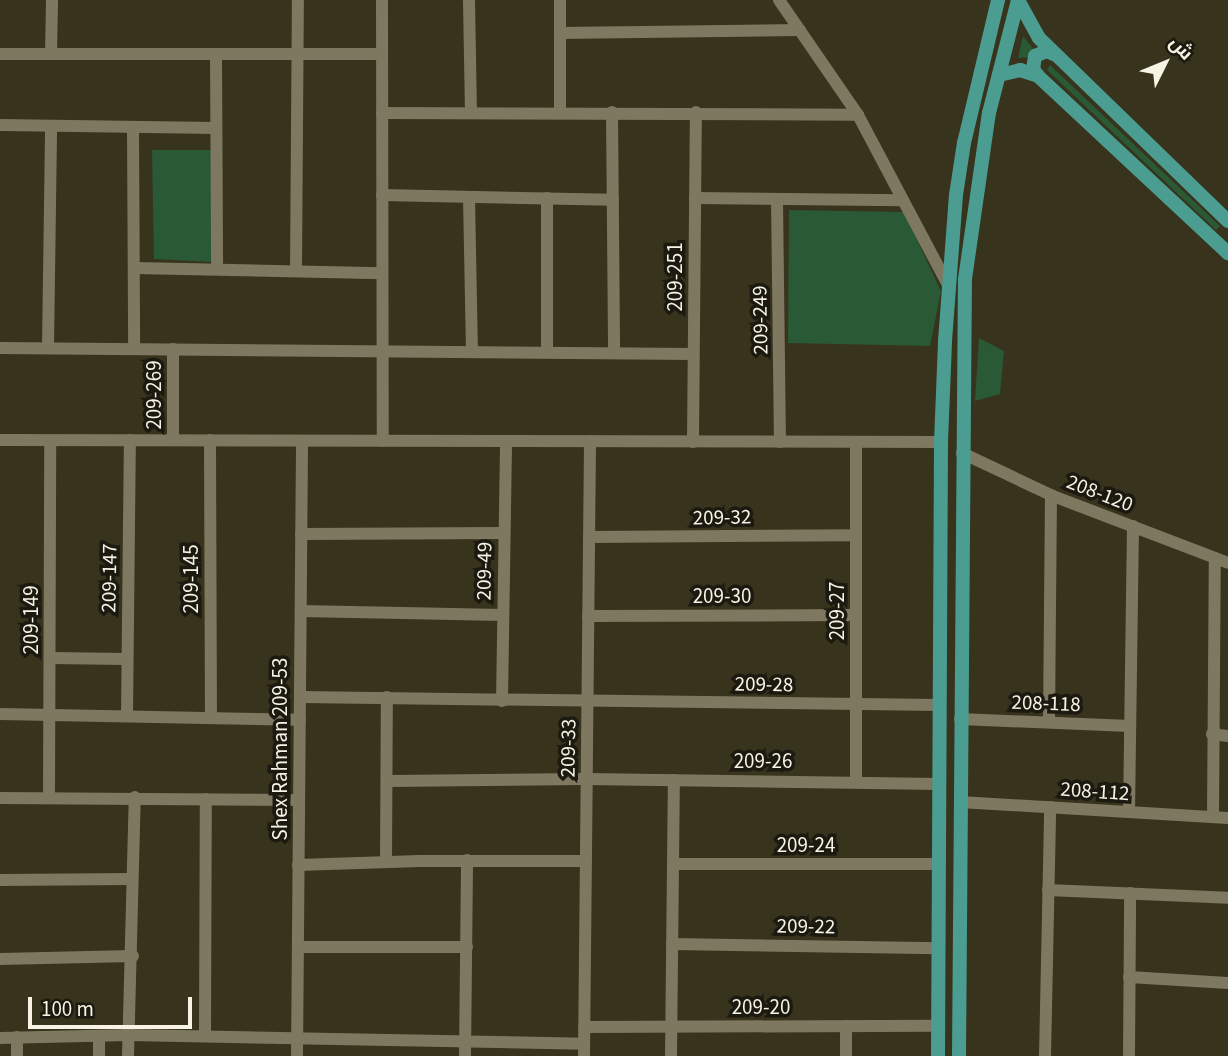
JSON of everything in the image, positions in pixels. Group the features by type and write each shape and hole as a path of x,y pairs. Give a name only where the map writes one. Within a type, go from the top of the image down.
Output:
{"main road":[{"path":"938,1056 941,442 948,285 964,143 998,0"},
{"path":"1018,0 1030,26 1056,55 1228,221"},
{"path":"959,1056 965,279 978,175 1018,0"},
{"path":"1056,55 1047,51 1035,56 1033,69 1038,76 1228,253"},
{"path":"999,75 1020,70 1038,76"},
{"path":"938,978 960,978"}],"street":[{"path":"51,54 52,0"},
{"path":"296,271 298,0"},
{"path":"382,0 383,441"},
{"path":"469,0 471,113"},
{"path":"560,0 560,112"},
{"path":"779,0 858,115 948,285"},
{"path":"560,33 800,30"},
{"path":"0,54 382,54"},
{"path":"216,55 217,269"},
{"path":"612,112 614,353"},
{"path":"382,113 696,112 858,115"},
{"name":"209-251","path":"693,442 696,112"},
{"path":"0,125 216,128"},
{"path":"48,348 51,126"},
{"path":"133,127 134,349"},
{"path":"382,195 613,200"},
{"path":"469,197 472,352"},
{"path":"547,198 547,352"},
{"path":"695,198 903,200"},
{"name":"209-249","path":"778,199 780,442"},
{"path":"134,268 382,273"},
{"path":"0,348 694,354"},
{"name":"209-269","path":"173,349 173,440"},
{"path":"0,440 302,443 941,442"},
{"name":"209-147","path":"127,716 130,440"},
{"name":"209-145","path":"210,440 211,717"},
{"name":"209-149","path":"49,798 50,441"},
{"name":"209-49","path":"502,701 506,441"},
{"name":"209-33","path":"584,1050 590,441"},
{"name":"209-27","path":"856,442 856,781"},
{"name":"Shex Rahman 209-53","path":"297,1056 302,443"},
{"name":"208-120","path":"962,453 1051,495 1228,563"},
{"path":"1049,722 1051,495"},
{"path":"1129,812 1133,526"},
{"path":"301,534 504,533"},
{"name":"209-32","path":"589,537 856,535"},
{"path":"1213,817 1215,558"},
{"path":"301,611 503,615"},
{"name":"209-30","path":"588,616 856,615"},
{"path":"50,658 127,659"},
{"name":"209-28","path":"300,697 940,705"},
{"path":"386,862 389,781 387,697"},
{"path":"0,714 300,720"},
{"name":"208-118","path":"960,719 1130,726"},
{"path":"1212,734 1228,736"},
{"name":"209-26","path":"389,781 586,779 939,783"},
{"path":"671,1056 674,780"},
{"path":"128,1056 135,797"},
{"path":"0,798 299,800"},
{"path":"205,1037 206,799"},
{"name":"208-112","path":"960,802 1228,818"},
{"path":"1045,1056 1050,807"},
{"path":"298,865 467,860 586,861"},
{"path":"465,1056 467,860"},
{"name":"209-24","path":"673,864 939,864"},
{"path":"0,880 132,879"},
{"path":"1048,890 1228,898"},
{"path":"1129,1056 1130,893"},
{"name":"209-22","path":"672,944 939,948"},
{"path":"299,947 467,947"},
{"path":"0,959 132,956"},
{"path":"1129,976 1228,983"},
{"path":"846,1026 846,1056"},
{"name":"209-20","path":"584,1027 938,1026"},
{"path":"0,1038 129,1035 297,1038 465,1042 584,1050"},
{"path":"17,1037 17,1056"},
{"path":"99,1037 99,1056"}],"green space":[{"path":"1023,36 1034,50 1030,57 1018,58"},
{"path":"1050,65 1220,226 1216,230 1047,70"},
{"path":"152,150 214,150 213,262 154,259"},
{"path":"789,210 904,212 941,291 930,346 788,343"},
{"path":"979,338 1004,351 1000,394 975,401"}]}
